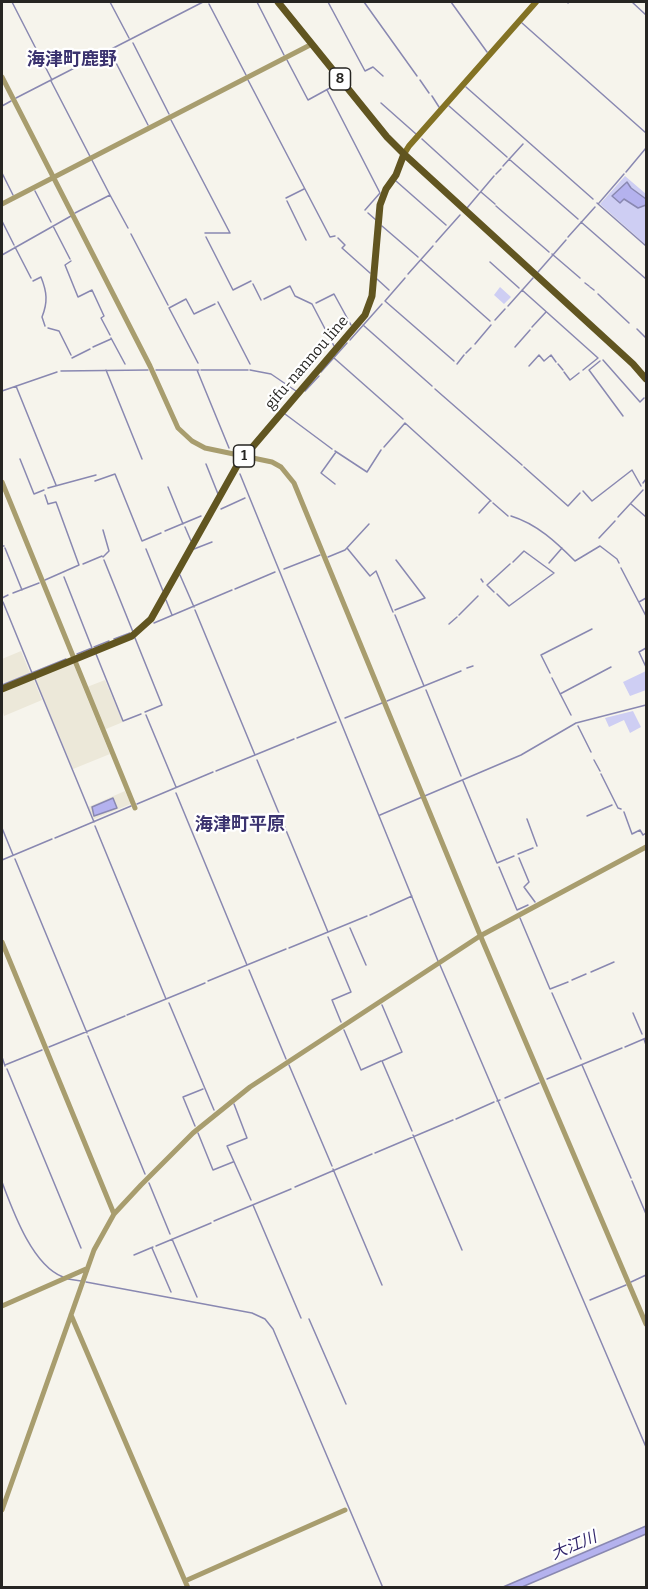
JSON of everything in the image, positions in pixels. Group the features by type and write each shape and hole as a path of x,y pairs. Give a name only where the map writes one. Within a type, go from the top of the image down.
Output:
{"main road":[{"name":"8","path":"278,2 387,137 404,154"},
{"path":"536,2 404,154 632,363 646,379"},
{"name":"gifu-nannou line","path":"2,689 132,636 147,624 244,455 365,315 372,296 380,205 404,154"}],"street":[{"path":"2,204 312,44"},
{"path":"2,77 150,366 178,428 192,441 205,448 272,462 281,467 294,483 480,936 646,1324"},
{"path":"2,482 135,808"},
{"path":"2,1510 86,1269 99,1238 114,1214 186,1139 235,1098 480,936 646,847"},
{"path":"2,942 114,1214"},
{"path":"2,1306 86,1269"},
{"path":"71,1315 188,1587"},
{"path":"185,1581 345,1510"}],"shaded area":[{"path":"625,176 646,194 646,245 600,204"},
{"path":"627,182 631,188 646,199 646,205 638,208 624,199 620,203 612,196"},
{"path":"500,287 511,297 504,304 494,295"},
{"path":"21,651 30,673 2,684 2,659"},
{"path":"73,663 110,754 73,769 35,678"},
{"path":"646,671 646,690 630,696 623,682"},
{"path":"33,678 42,700 4,716 2,691"},
{"path":"105,680 123,722 106,729 87,687"},
{"path":"633,711 641,727 630,733 624,720 609,727 605,718"},
{"path":"125,791 131,804 94,819 88,807"},
{"path":"113,798 117,808 94,816 92,807"},
{"path":"646,1526 646,1534 522,1587 503,1587"}],"waterway":[{"path":"12,2 52,80"},
{"path":"110,2 129,38"},
{"path":"16,98 203,2"},
{"path":"257,2 284,55"},
{"path":"328,2 365,71 373,67 383,76"},
{"path":"364,2 417,76"},
{"path":"451,2 487,52"},
{"path":"632,2 646,15"},
{"path":"209,4 246,75"},
{"path":"522,23 646,133"},
{"path":"133,43 169,114"},
{"path":"112,55 148,125"},
{"path":"287,60 308,100 339,83"},
{"path":"248,80 330,237 335,236"},
{"path":"420,80 429,93"},
{"path":"51,81 110,195 75,213"},
{"path":"466,87 593,199"},
{"path":"327,90 380,193 365,210"},
{"path":"432,96 439,107"},
{"path":"2,106 11,101"},
{"path":"381,103 416,134"},
{"path":"449,106 507,157"},
{"path":"171,120 230,233 205,233"},
{"path":"422,139 478,190"},
{"path":"503,166 523,144"},
{"path":"626,172 646,148"},
{"path":"509,159 578,219"},
{"path":"496,174 501,169"},
{"path":"2,173 13,195"},
{"path":"599,203 624,174"},
{"path":"467,208 494,176"},
{"path":"396,181 446,225"},
{"path":"286,198 304,189"},
{"path":"35,191 51,222"},
{"path":"481,192 495,204"},
{"path":"110,195 128,228"},
{"path":"287,201 306,240"},
{"path":"597,203 646,246"},
{"path":"496,206 549,252"},
{"path":"568,237 595,207"},
{"path":"368,213 376,220"},
{"path":"436,242 460,215"},
{"path":"2,255 71,216"},
{"path":"2,221 14,245"},
{"path":"581,222 646,279"},
{"path":"53,226 70,259"},
{"path":"382,226 418,257"},
{"path":"131,234 168,305"},
{"path":"206,237 233,290 251,281"},
{"path":"338,238 345,245 342,248 370,273"},
{"path":"538,272 566,240"},
{"path":"408,274 433,246"},
{"path":"15,247 31,278"},
{"path":"552,254 580,278"},
{"path":"421,260 490,321"},
{"path":"71,261 65,265 78,297 92,290 104,316 101,318 110,335"},
{"path":"490,262 519,288"},
{"path":"33,281 41,277 45,287 46,302 42,317 45,326"},
{"path":"405,278 385,301 454,361"},
{"path":"508,306 533,278"},
{"path":"377,279 389,290"},
{"path":"585,283 589,286"},
{"path":"253,284 261,300"},
{"path":"264,299 290,286 295,296 312,304 334,346"},
{"path":"590,287 594,290"},
{"path":"522,290 598,358 583,370"},
{"path":"316,303 334,294 351,325"},
{"path":"598,294 629,323"},
{"path":"198,363 169,308 186,299 194,314 215,304"},
{"path":"218,302 250,364"},
{"path":"350,340 382,304"},
{"path":"495,320 505,309"},
{"path":"532,327 546,312"},
{"path":"363,325 432,386"},
{"path":"475,344 491,325"},
{"path":"48,328 59,331 71,355"},
{"path":"637,329 646,338"},
{"path":"515,347 530,330"},
{"path":"111,338 125,364"},
{"path":"93,347 111,339"},
{"path":"321,372 347,343"},
{"path":"466,353 471,348"},
{"path":"72,358 90,349"},
{"path":"457,364 464,355"},
{"path":"529,366 539,355 544,361 551,355 556,362"},
{"path":"334,358 403,419"},
{"path":"603,360 640,402 644,398"},
{"path":"600,361 589,370 623,416"},
{"path":"558,364 563,370"},
{"path":"106,370 142,459"},
{"path":"61,371 148,370"},
{"path":"156,370 199,370"},
{"path":"197,370 229,448"},
{"path":"201,370 248,370"},
{"path":"250,370 271,374 296,391"},
{"path":"2,391 57,372"},
{"path":"564,372 570,380 579,373"},
{"path":"305,391 319,376"},
{"path":"16,386 56,485"},
{"path":"435,389 522,465"},
{"path":"285,414 332,449"},
{"path":"384,447 405,423 491,501"},
{"path":"335,451 367,472 381,450"},
{"path":"335,484 321,473 336,452"},
{"path":"20,459 34,494 44,490"},
{"path":"206,464 218,494"},
{"path":"524,467 568,506 580,493"},
{"path":"583,491 592,501 632,470 641,486"},
{"path":"95,481 115,474 142,541 161,533"},
{"path":"240,474 438,961"},
{"path":"48,488 96,475"},
{"path":"643,483 646,479"},
{"path":"168,487 183,524"},
{"path":"618,517 643,490"},
{"path":"45,495 48,504 56,502 79,565 45,580"},
{"path":"221,509 245,498"},
{"path":"479,513 490,501"},
{"path":"493,503 508,516"},
{"path":"631,504 646,517"},
{"path":"165,531 201,516"},
{"path":"511,516 538,529 575,561 600,546 619,563"},
{"path":"599,538 615,521"},
{"path":"328,557 345,550 369,524"},
{"path":"185,527 191,541"},
{"path":"103,530 109,551 103,557"},
{"path":"194,549 212,542"},
{"path":"5,548 22,590"},
{"path":"347,548 370,576 376,571 393,612"},
{"path":"549,563 562,548"},
{"path":"146,549 163,591"},
{"path":"497,594 509,606 554,573 524,551 513,562"},
{"path":"284,569 320,555"},
{"path":"83,564 102,556"},
{"path":"104,560 133,632"},
{"path":"395,610 425,598 396,560"},
{"path":"494,592 487,585 510,564"},
{"path":"621,568 646,616"},
{"path":"235,589 275,572"},
{"path":"180,575 194,607"},
{"path":"64,577 92,648 77,654"},
{"path":"13,593 39,583"},
{"path":"154,623 232,590"},
{"path":"2,598 8,595"},
{"path":"459,615 478,596"},
{"path":"639,602 646,598"},
{"path":"166,600 172,615"},
{"path":"3,602 32,673"},
{"path":"195,610 255,755"},
{"path":"395,615 424,686"},
{"path":"449,624 457,617"},
{"path":"550,673 541,655 592,629"},
{"path":"114,639 130,633"},
{"path":"135,638 162,705 145,712"},
{"path":"94,647 109,641"},
{"path":"646,648 639,652 646,667"},
{"path":"96,654 123,721 141,714"},
{"path":"2,685 66,659"},
{"path":"467,668 473,666"},
{"path":"560,694 611,667"},
{"path":"387,701 461,671"},
{"path":"552,678 571,715"},
{"path":"35,679 94,822"},
{"path":"426,690 461,776"},
{"path":"345,718 382,703"},
{"path":"380,815 521,755 576,723 646,705"},
{"path":"146,715 176,787"},
{"path":"297,738 336,722"},
{"path":"578,726 591,752"},
{"path":"216,771 294,739"},
{"path":"257,760 328,932"},
{"path":"594,760 600,771"},
{"path":"137,804 213,772"},
{"path":"601,774 618,808 621,809"},
{"path":"463,781 497,863 514,856"},
{"path":"176,793 247,965"},
{"path":"587,816 612,805"},
{"path":"55,838 131,806"},
{"path":"624,812 632,834 640,830 643,835 646,833"},
{"path":"527,819 537,846"},
{"path":"95,826 166,999"},
{"path":"2,828 13,855"},
{"path":"2,860 52,839"},
{"path":"518,854 533,848"},
{"path":"519,858 529,882 524,887 535,902"},
{"path":"15,859 87,1033"},
{"path":"499,867 517,910 528,905"},
{"path":"370,915 412,896"},
{"path":"289,948 367,916"},
{"path":"520,918 550,989 568,982"},
{"path":"350,928 366,965"},
{"path":"328,937 351,992 332,1000 341,1022"},
{"path":"208,981 286,949"},
{"path":"591,972 614,962"},
{"path":"440,965 646,1447"},
{"path":"249,970 286,1059"},
{"path":"572,980 586,974"},
{"path":"127,1015 205,983"},
{"path":"552,993 581,1059"},
{"path":"169,1003 214,1110"},
{"path":"382,1005 402,1052 382,1061 412,1131"},
{"path":"633,1013 642,1034"},
{"path":"49,1047 125,1016"},
{"path":"344,1030 361,1070 381,1061"},
{"path":"88,1036 145,1174"},
{"path":"625,1047 646,1038"},
{"path":"644,1039 646,1045"},
{"path":"547,1079 622,1048"},
{"path":"5,1065 42,1050"},
{"path":"2,1057 5,1066"},
{"path":"289,1065 332,1166"},
{"path":"582,1065 631,1178"},
{"path":"7,1069 81,1248"},
{"path":"505,1098 539,1083"},
{"path":"195,1126 183,1097 203,1089"},
{"path":"456,1119 494,1102"},
{"path":"234,1104 247,1138 227,1146 251,1200"},
{"path":"375,1153 453,1120"},
{"path":"198,1133 213,1170 233,1162"},
{"path":"413,1135 462,1250"},
{"path":"295,1187 372,1154"},
{"path":"333,1169 382,1285"},
{"path":"632,1181 646,1214"},
{"path":"2,1182 18,1222 33,1249 52,1271 63,1277"},
{"path":"149,1183 170,1234"},
{"path":"214,1221 291,1189"},
{"path":"253,1205 301,1318"},
{"path":"156,1246 211,1223"},
{"path":"172,1239 197,1297"},
{"path":"134,1255 153,1247"},
{"path":"152,1248 171,1292"},
{"path":"631,1282 646,1275"},
{"path":"68,1279 81,1281"},
{"path":"86,1282 252,1313 265,1319 273,1329 383,1588"},
{"path":"590,1300 626,1285"},
{"path":"309,1319 346,1404"}],"district":[{"name":"海津町鹿野","path":"72,60"},
{"name":"海津町平原","path":"240,825"}],"water label":[{"name":"大江川","path":"574,1546"}]}
